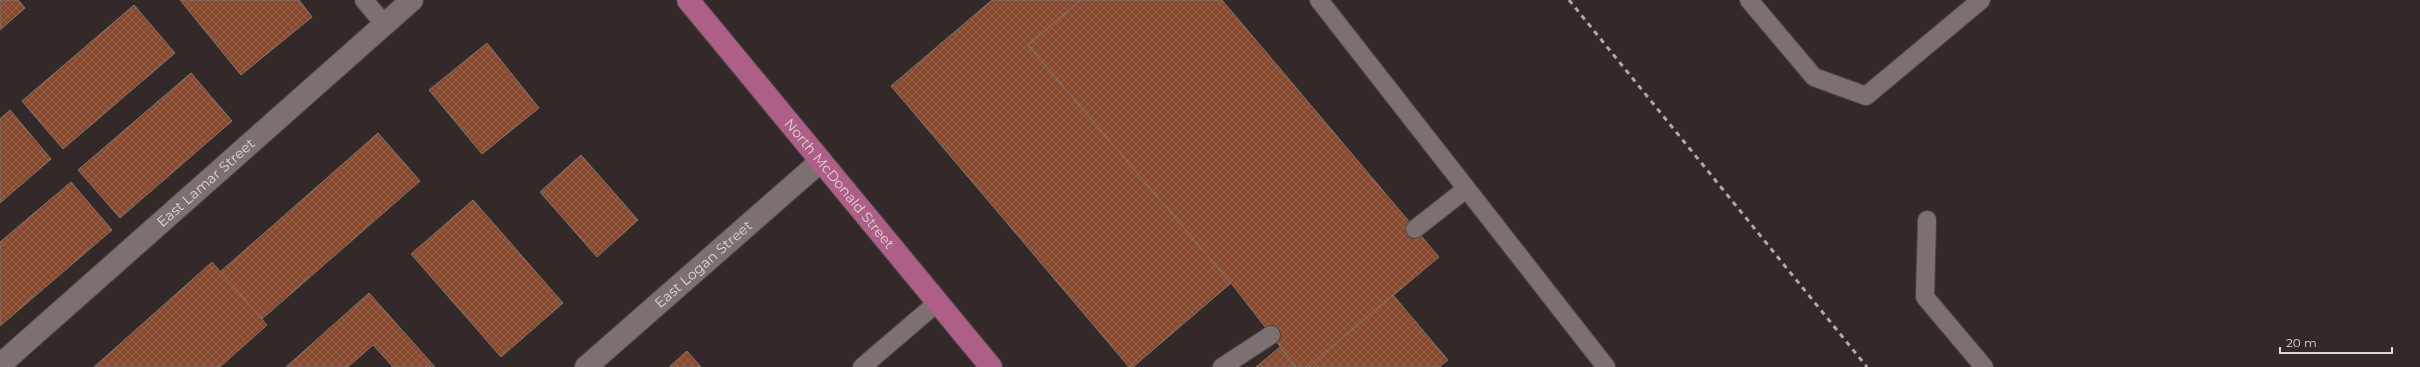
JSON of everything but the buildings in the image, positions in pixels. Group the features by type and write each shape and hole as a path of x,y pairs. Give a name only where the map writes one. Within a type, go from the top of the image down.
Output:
{"main road":[{"name":"North McDonald Street","path":"688,0 991,367"}],"street":[{"name":"East Lamar Street","path":"0,365 412,0"},
{"name":"East Logan Street","path":"586,367 821,161"}],"lane":[{"path":"364,0 384,24"},
{"path":"1319,0 1606,367"},
{"path":"1749,0 1814,77 1866,96 1981,0"},
{"path":"1415,229 1466,189"},
{"path":"1927,220 1925,297 1984,367"},
{"path":"862,367 938,302"},
{"path":"1222,367 1271,335"}],"railway":[{"path":"1569,0 1867,367"}]}
